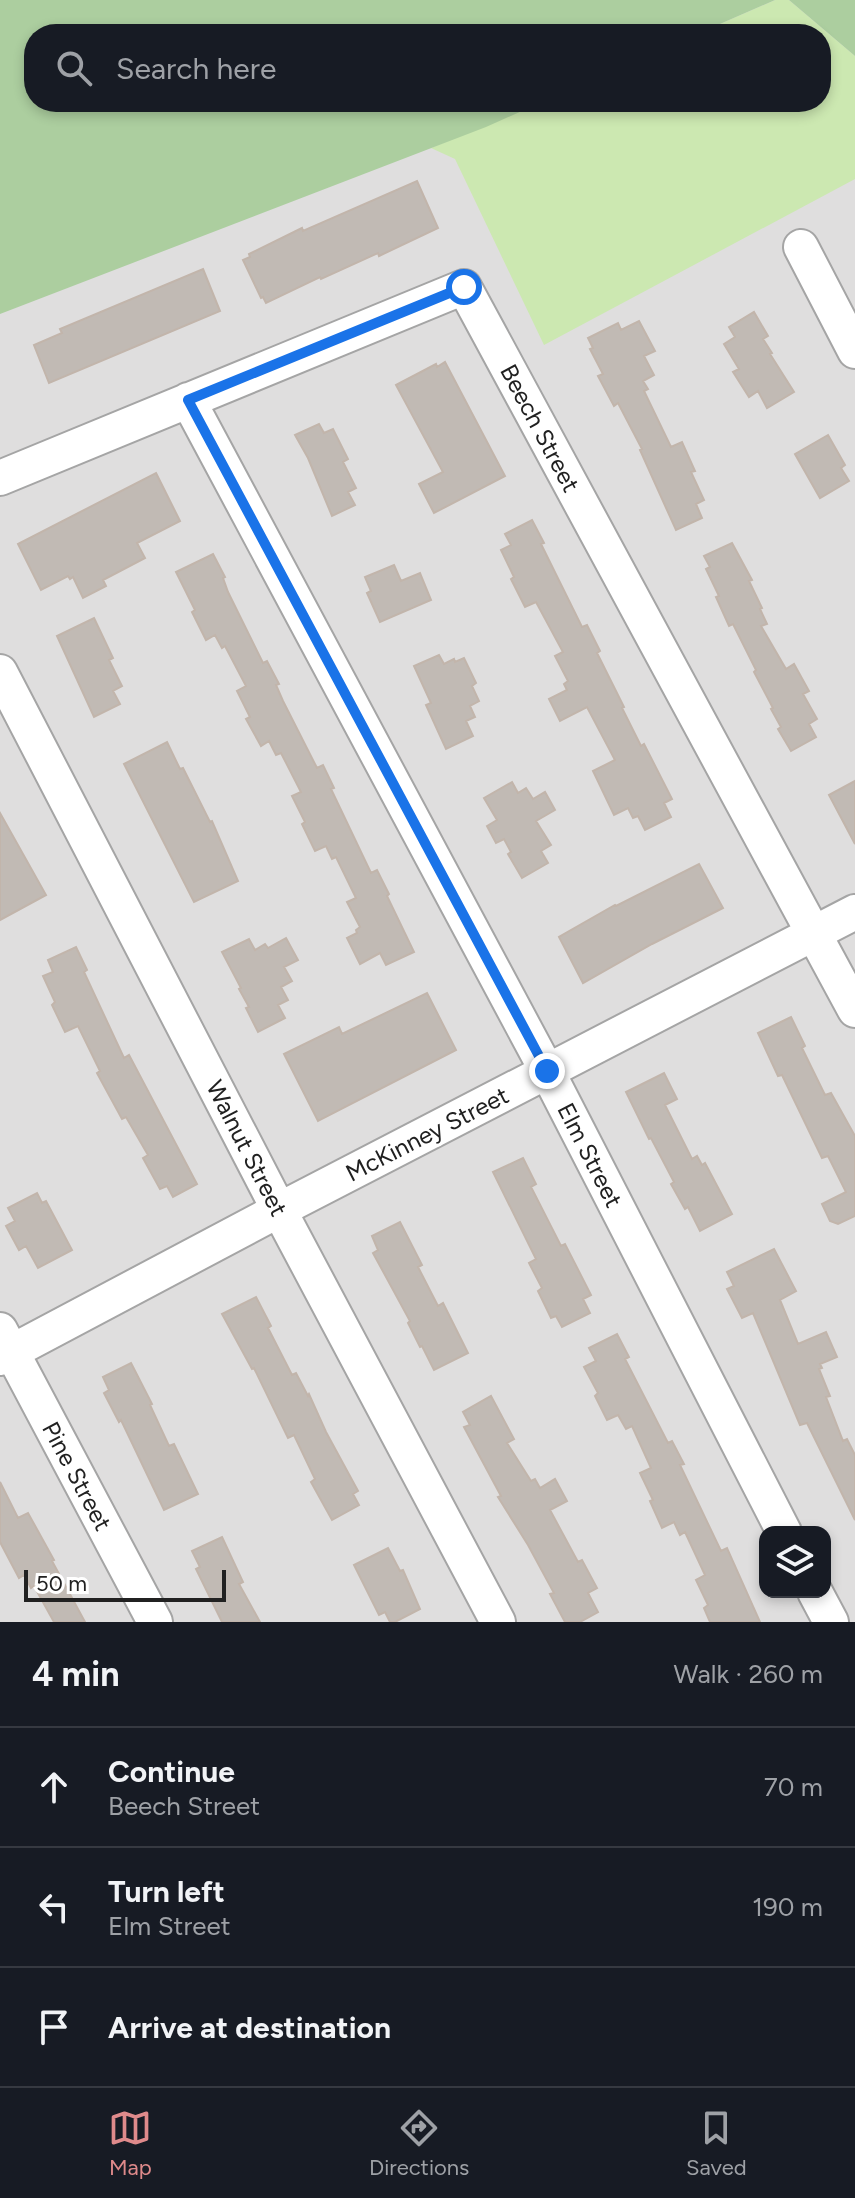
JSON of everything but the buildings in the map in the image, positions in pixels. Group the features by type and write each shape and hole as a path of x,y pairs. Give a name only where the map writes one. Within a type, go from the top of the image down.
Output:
{"street":[{"path":"801,247 855,351"},
{"name":"Beech Street","path":"0,478 464,287 855,1010"},
{"name":"Elm Street","path":"188,400 547,1071 781,1526"},
{"name":"Walnut Street","path":"0,672 279,1210 498,1622"},
{"name":"McKinney Street","path":"4,1347 279,1210 855,912"},
{"name":"Pine Street","path":"4,1347 155,1622"},
{"path":"818,1598 831,1622"}],"shaded area":[{"path":"621,0 839,0 855,30 855,1622 0,1622 0,296 386,112 831,112 831,24 570,24"}],"green space":[{"path":"0,0 775,0 720,24 24,24 24,112 520,112 0,314"},
{"path":"775,0 789,0 817,24 720,24"},
{"path":"789,0 855,0 855,56 831,36 831,24 817,24"},
{"path":"831,36 855,56 855,179 544,345 455,159 431,148 518,112 831,112"}],"route":[{"path":"464,287 188,400 547,1071"}]}
